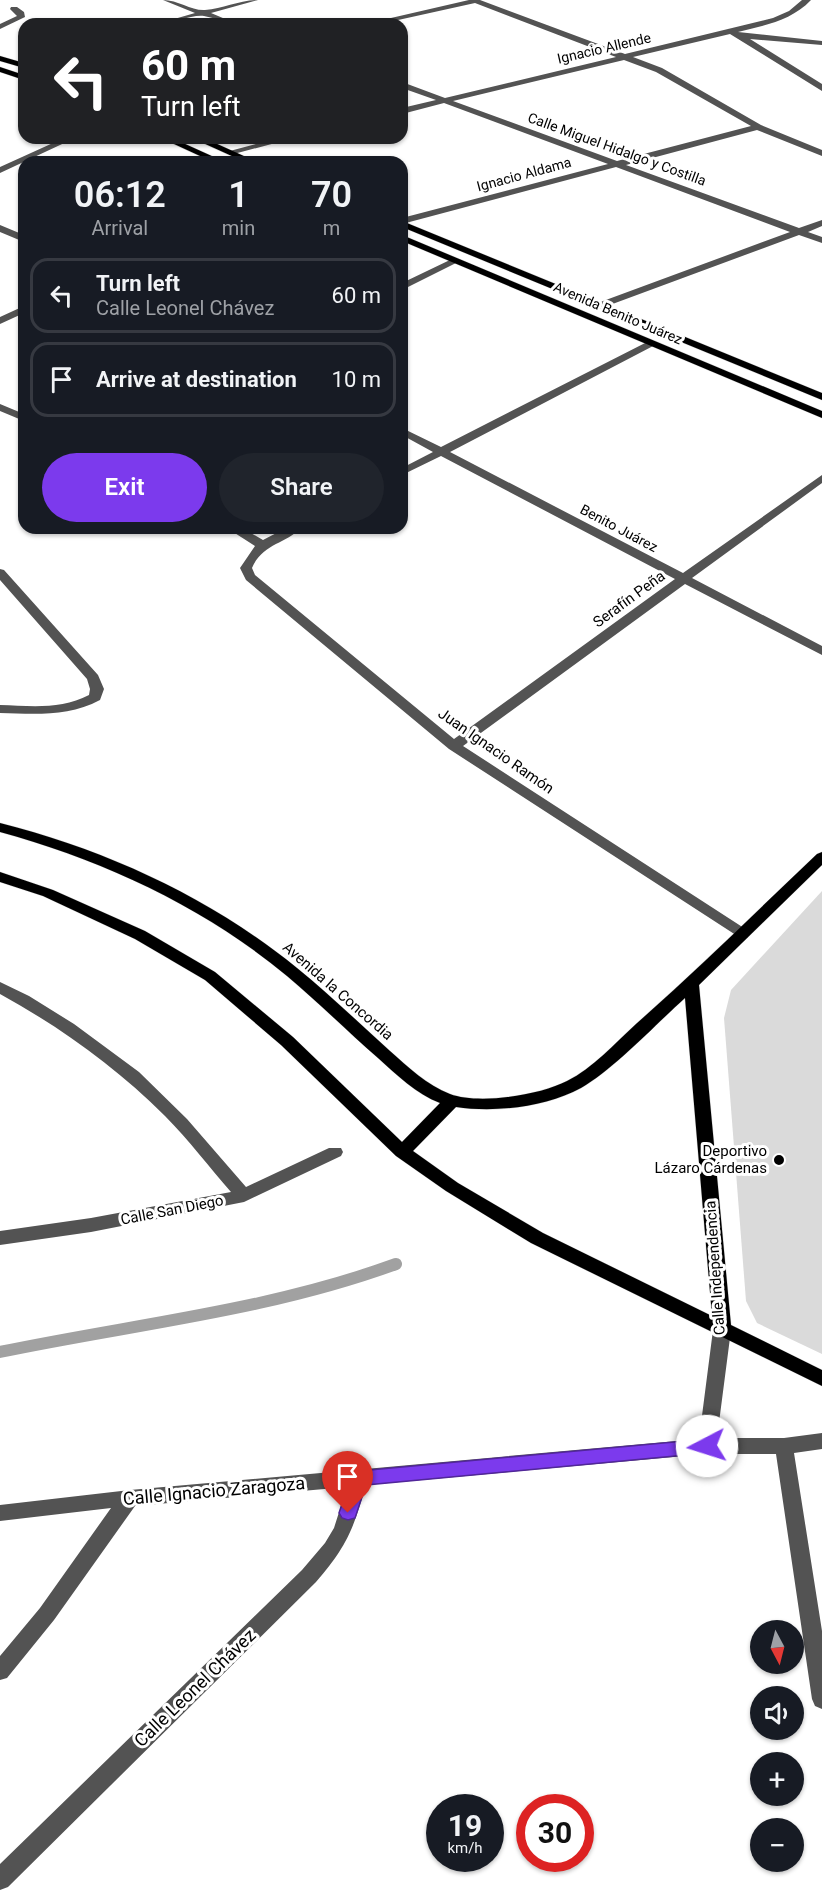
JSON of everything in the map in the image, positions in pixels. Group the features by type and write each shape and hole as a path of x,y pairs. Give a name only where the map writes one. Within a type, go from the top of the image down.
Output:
{"main road":[{"path":"0,58 18,63"},
{"path":"0,69 18,76"},
{"path":"179,144 207,156"},
{"path":"211,144 239,156"},
{"name":"Avenida Benito Juárez","path":"408,226 822,397"},
{"name":"Avenida Benito Juárez","path":"408,241 820,412"},
{"name":"Avenida la Concordia","path":"0,827 103,862 194,905 278,961 409,1077 452,1101"},
{"path":"402,1152 452,1101 474,1103 525,1099 551,1094 574,1084 594,1070 691,984 822,857"},
{"path":"0,877 48,893 140,935 210,976 288,1041 402,1152 452,1187 537,1238 822,1378"},
{"name":"Calle Independencia","path":"691,984 722,1330"}],"street":[{"path":"168,0 217,18"},
{"path":"184,18 254,0"},
{"path":"395,18 474,0 630,57 698,91 758,127 822,153"},
{"name":"Ignacio Allende","path":"408,109 610,58 630,57 735,33 776,20 808,3"},
{"path":"14,9 21,14 19,18"},
{"path":"0,27 18,18"},
{"path":"735,33 822,44"},
{"path":"735,33 820,85"},
{"name":"Calle Miguel Hidalgo y Costilla","path":"408,87 822,240"},
{"name":"Ignacio Aldama","path":"408,221 617,163 758,127"},
{"path":"31,156 58,144"},
{"path":"230,152 264,144"},
{"path":"0,170 18,162"},
{"path":"599,306 822,223"},
{"path":"0,228 18,236"},
{"path":"408,284 455,261"},
{"path":"0,321 18,312"},
{"path":"408,469 651,343"},
{"path":"0,406 18,415"},
{"name":"Benito Juárez","path":"408,434 822,651"},
{"name":"Serafín Peña","path":"454,746 822,478"},
{"path":"244,534 263,545 284,534"},
{"name":"Juan Ignacio Ramón","path":"263,545 249,556 246,568 250,577 454,746 742,934"},
{"path":"0,573 93,678 97,689 95,697 84,704 67,708 0,709"},
{"path":"0,987 37,1006 101,1049 172,1113 244,1196"},
{"name":"Calle San Diego","path":"0,1238 102,1223 244,1196 335,1152"},
{"name":"Calle Independencia","path":"707,1446 722,1330"},
{"name":"Calle Ignacio Zaragoza","path":"0,1513 130,1498 707,1446 784,1446 822,1441"},
{"path":"784,1446 822,1699"},
{"name":"Calle Leonel Chávez","path":"0,1879 309,1576 332,1549 343,1530 359,1478"},
{"path":"0,1671 47,1614 130,1498"}],"shaded area":[{"name":"Deportivo Lázaro Cárdenas","path":"822,891 822,1354 757,1323 746,1301 724,1018 731,990"}],"waterway":[{"path":"0,1352 299,1294 396,1264"}],"place":[{"name":"Deportivo Lázaro Cárdenas","path":"779,1160"}],"route":[{"path":"348,1513 359,1478 707,1446"}]}
